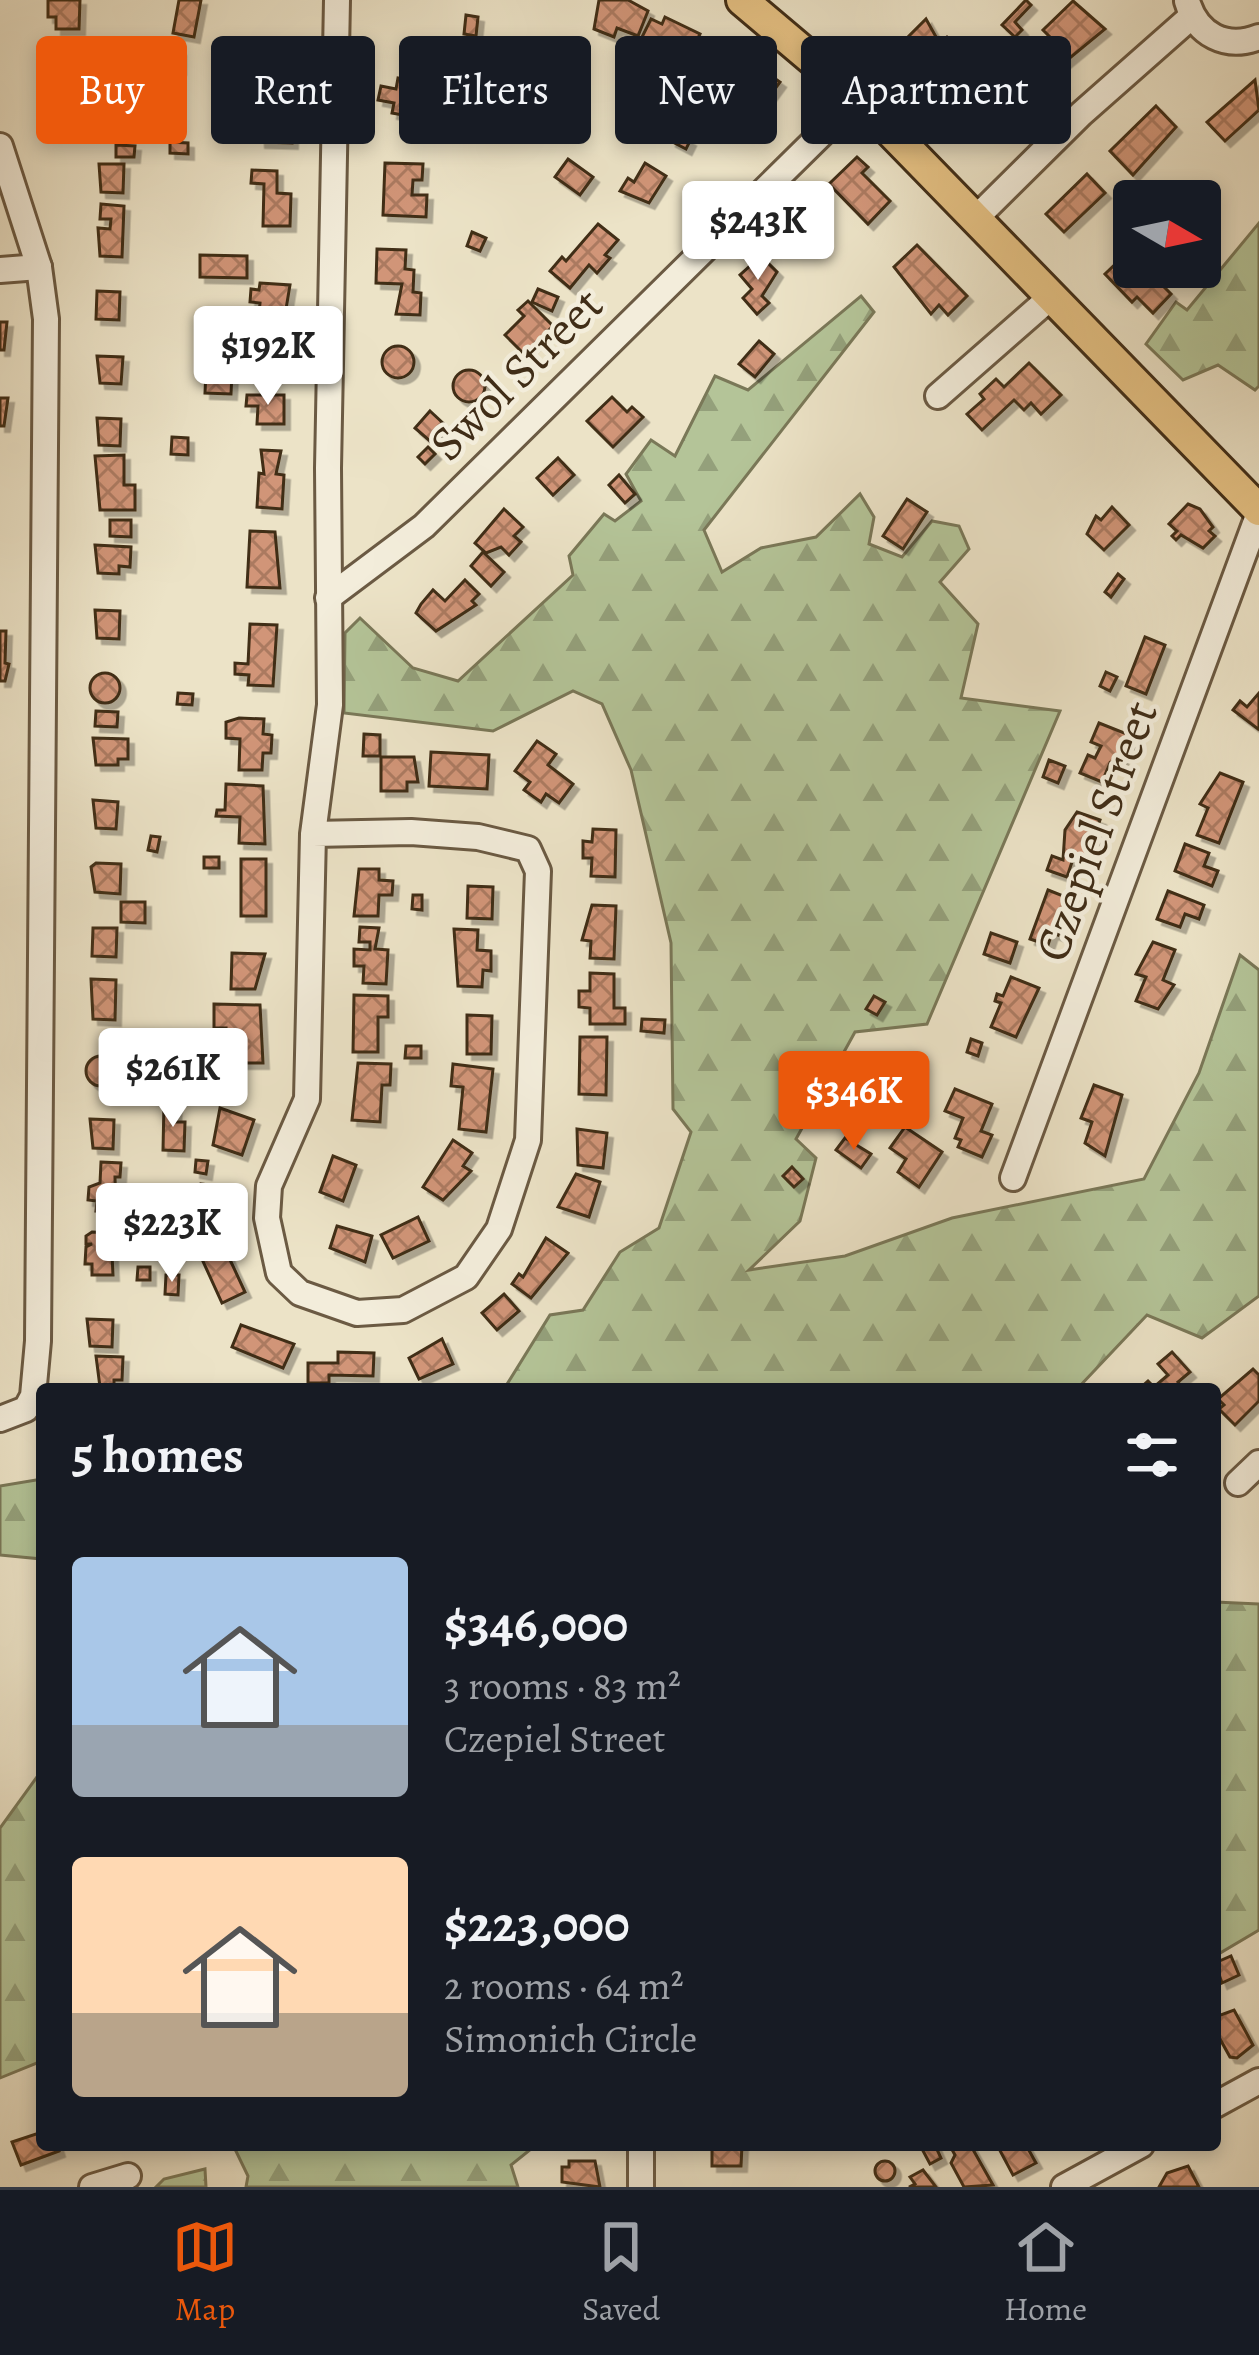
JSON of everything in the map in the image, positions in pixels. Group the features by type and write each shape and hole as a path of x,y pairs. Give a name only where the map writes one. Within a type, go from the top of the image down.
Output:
{"main road":[{"path":"742,0 801,50"},
{"path":"902,144 1259,512"}],"street":[{"path":"313,834 478,837 528,849 538,872 535,1081 516,1190 499,1229 466,1277 403,1310 332,1308 300,1293 279,1273 270,1248 269,1186 307,1099 313,834 330,706 337,0"},
{"path":"975,219 1190,8 1218,39 1241,43 1259,37"},
{"name":"Swol Street","path":"328,598 424,526 811,144"},
{"path":"0,146 39,267 46,319 46,860 38,1341 33,1396 26,1408 0,1419"},
{"path":"0,270 39,267"},
{"path":"938,396 1051,297"},
{"name":"Czepiel Street","path":"1013,1178 1259,512"},
{"path":"1238,1483 1259,1463"},
{"path":"1221,2102 1259,2081"},
{"path":"641,2151 641,2187"},
{"path":"1064,2187 1130,2151"},
{"path":"92,2187 128,2176"}],"green space":[{"path":"1259,223 1259,386 1255,390 1218,365 1183,380 1146,344 1176,302 1187,310 1205,288 1221,288 1221,269"},
{"path":"861,296 874,312 704,530 722,572 761,548 816,537 860,494 874,517 869,544 902,557 932,521 959,526 969,549 940,582 978,624 961,698 1060,711 927,1024 855,1032 796,1139 816,1158 800,1221 749,1270 845,1256 952,1218 1144,1179 1199,1073 1240,955 1259,970 1259,1296 1202,1338 1147,1315 1083,1383 508,1383 550,1315 583,1310 620,1252 659,1228 691,1132 673,1109 671,943 631,770 602,704 573,691 493,731 344,713 345,633 360,618 413,668 458,681 573,575 569,556 604,514 615,521 641,501 626,474 651,440 675,456 715,376 748,390"},
{"path":"36,1480 36,1558 0,1555 0,1486"},
{"path":"1221,1602 1259,1604 1259,1930 1221,1952"},
{"path":"36,1778 36,2063 0,2078 0,1828"},
{"path":"236,2151 528,2151 511,2165 518,2187 246,2187 248,2176"},
{"path":"205,2169 206,2187 156,2187 164,2179"}],"building":[{"path":"48,0 80,0 79,29 56,29 56,17 48,17"},
{"path":"179,0 201,0 194,37 173,33"},
{"path":"599,0 628,0 648,11 638,36 617,28 614,37 594,29"},
{"path":"1026,0 1031,5 1015,22 1022,30 1016,36 1002,25"},
{"path":"1073,1 1105,29 1071,57 1071,36 1049,36 1043,30"},
{"path":"466,15 478,17 476,36 464,34"},
{"path":"665,17 700,34 642,36 651,19 662,24"},
{"path":"926,19 936,36 909,36"},
{"path":"399,78 399,114 392,113 394,103 378,100 381,86 396,89"},
{"path":"1255,80 1259,110 1225,141 1207,122"},
{"path":"1156,106 1176,127 1133,175 1110,151"},
{"path":"188,143 188,154 170,153 170,144"},
{"path":"116,145 135,146 134,157 116,157"},
{"path":"857,157 868,167 862,173 890,201 868,224 829,184"},
{"path":"568,159 593,177 580,195 555,177"},
{"path":"385,163 423,164 422,180 413,180 412,195 427,195 426,217 383,215"},
{"path":"645,163 666,176 649,203 620,191 628,178 634,182"},
{"path":"99,164 124,164 123,193 101,192"},
{"path":"252,170 277,171 277,193 291,194 290,226 263,226 264,184 251,183"},
{"path":"1087,174 1105,193 1064,232 1046,214"},
{"path":"101,204 124,206 122,257 100,256 98,228 110,229 111,219 100,219"},
{"path":"598,224 618,240 597,273 589,265 570,288 550,271 562,257 566,261"},
{"path":"472,232 486,238 480,251 467,246"},
{"path":"917,245 967,296 948,315 939,305 931,314 894,267"},
{"path":"377,249 406,250 405,269 414,270 413,292 421,293 420,315 396,314 402,284 376,283"},
{"path":"200,255 247,256 247,278 200,277"},
{"path":"761,256 777,272 762,296 769,303 757,314 743,298 752,289 740,275"},
{"path":"260,283 290,285 285,315 259,313 260,303 250,302 251,289 259,290"},
{"path":"1118,288 1165,288 1171,294 1153,313 1137,297 1132,302"},
{"path":"538,289 558,297 552,311 532,302"},
{"path":"97,291 120,292 119,320 96,319"},
{"path":"528,301 553,326 524,354 505,335 524,316 518,310"},
{"path":"0,322 7,322 4,350 0,350"},
{"path":"759,341 774,354 755,377 739,364"},
{"path":"398,346 409,351 414,362 409,373 398,378 387,373 382,362 387,351"},
{"path":"97,356 123,357 121,384 100,383"},
{"path":"1029,363 1061,395 1041,414 1031,403 1024,410 1014,400 982,430 967,414 984,399 980,394 996,379 1004,387"},
{"path":"206,370 232,372 231,394 205,393"},
{"path":"469,370 480,375 485,386 480,397 469,402 458,397 453,386 458,375"},
{"path":"247,395 284,395 284,424 257,424 258,406 246,406"},
{"path":"612,397 627,412 632,407 643,417 613,447 587,421"},
{"path":"0,398 8,398 4,426 0,426"},
{"path":"430,411 446,426 431,442 415,428"},
{"path":"97,418 121,419 120,446 99,445"},
{"path":"172,437 188,438 188,455 171,454"},
{"path":"428,447 435,454 425,464 418,457"},
{"path":"261,450 281,451 276,474 284,475 282,509 257,507 259,473 264,474"},
{"path":"124,455 124,485 135,485 135,510 100,510 95,456"},
{"path":"558,458 574,475 553,495 537,478"},
{"path":"619,475 635,494 625,503 609,485"},
{"path":"907,499 927,512 903,549 883,536"},
{"path":"1188,504 1200,509 1213,527 1209,531 1215,536 1203,548 1181,535 1176,540 1172,536 1177,531 1169,524"},
{"path":"1112,507 1129,525 1104,550 1087,534 1096,516 1101,520"},
{"path":"504,509 523,527 514,536 521,542 509,555 501,547 486,553 475,543"},
{"path":"110,520 131,520 131,537 110,536"},
{"path":"250,531 275,532 280,588 247,587"},
{"path":"95,545 131,547 130,567 119,566 119,574 98,573"},
{"path":"483,552 504,572 491,586 471,566"},
{"path":"1118,574 1124,579 1111,597 1105,592"},
{"path":"465,580 479,594 472,601 476,605 436,631 416,613 433,590 445,601"},
{"path":"95,610 120,611 119,639 97,638"},
{"path":"250,624 277,625 273,686 248,685 249,675 235,674 235,663 248,664"},
{"path":"0,631 6,631 5,663 9,664 5,681 0,681"},
{"path":"1145,637 1165,645 1146,694 1126,686"},
{"path":"1106,672 1117,677 1110,691 1100,686"},
{"path":"105,673 120,688 105,703 90,688"},
{"path":"178,693 193,694 192,705 177,704"},
{"path":"1259,693 1258,729 1233,710 1240,701 1247,707"},
{"path":"96,711 118,712 117,727 95,726"},
{"path":"264,719 263,734 272,735 271,753 263,753 262,770 239,770 240,739 226,738 226,722"},
{"path":"1099,723 1132,736 1119,767 1110,763 1102,782 1080,773 1088,755 1095,758 1101,746 1091,742"},
{"path":"364,734 380,735 380,756 363,756"},
{"path":"93,738 128,739 128,759 118,759 118,765 96,765"},
{"path":"537,741 556,754 548,765 573,784 559,803 546,794 541,802 524,790 530,782 515,771"},
{"path":"431,752 489,755 487,789 429,786"},
{"path":"381,757 414,757 418,782 407,782 407,791 381,791"},
{"path":"1049,760 1065,766 1058,783 1043,777"},
{"path":"1220,773 1243,782 1219,843 1197,835 1208,808 1200,804"},
{"path":"226,784 263,786 265,844 239,843 240,817 216,816 217,810 225,810"},
{"path":"93,800 118,802 116,829 96,828"},
{"path":"1077,812 1100,820 1086,860 1074,856 1067,877 1047,870 1052,856 1063,860 1065,830"},
{"path":"593,829 616,830 615,877 591,876 592,858 583,858 583,841 592,842"},
{"path":"151,836 160,837 157,852 148,850"},
{"path":"1185,844 1209,853 1204,866 1218,871 1212,886 1175,871"},
{"path":"204,857 219,857 219,868 204,868"},
{"path":"241,859 266,859 266,916 241,916"},
{"path":"121,864 120,894 95,892 91,867"},
{"path":"359,869 379,869 379,880 393,881 392,895 379,895 378,916 354,916"},
{"path":"468,886 493,887 492,919 467,918"},
{"path":"1048,890 1071,899 1058,935 1052,933 1048,945 1030,939"},
{"path":"1168,891 1204,905 1199,919 1185,914 1180,927 1157,919"},
{"path":"413,895 422,895 422,910 412,909"},
{"path":"121,902 145,902 145,923 121,922"},
{"path":"592,905 616,906 614,959 590,958 591,941 582,940"},
{"path":"360,927 379,928 375,949 388,950 386,984 363,983 364,966 354,966 354,949 370,950 370,942 359,942"},
{"path":"93,928 117,928 116,957 92,956"},
{"path":"454,929 478,930 477,950 491,951 491,971 483,970 482,987 458,986"},
{"path":"991,933 1017,942 1010,963 984,954"},
{"path":"1153,942 1175,950 1163,980 1174,985 1158,1009 1136,1001 1146,977 1136,974"},
{"path":"232,953 265,954 255,989 231,989"},
{"path":"590,973 614,974 614,1008 625,1008 625,1024 590,1024 590,1008 579,1007 579,991 590,991"},
{"path":"1011,977 1039,988 1016,1037 991,1027 1001,1003 995,1001 997,994 1003,996"},
{"path":"91,979 116,980 115,1020 93,1019"},
{"path":"354,995 388,996 388,1017 378,1017 378,1052 353,1052"},
{"path":"874,996 885,1002 877,1015 866,1009"},
{"path":"214,1004 260,1005 263,1063 236,1063 236,1045 225,1045 226,1028 214,1028"},
{"path":"467,1015 492,1016 491,1054 467,1054"},
{"path":"642,1019 665,1020 664,1033 641,1031"},
{"path":"580,1037 607,1037 606,1095 579,1094"},
{"path":"971,1039 982,1043 978,1056 967,1052"},
{"path":"124,1041 146,1042 146,1056 124,1055"},
{"path":"406,1046 421,1046 421,1058 405,1058"},
{"path":"101,1056 116,1071 101,1086 86,1071"},
{"path":"358,1063 391,1064 390,1085 382,1085 380,1122 352,1120"},
{"path":"453,1064 493,1069 486,1132 459,1129 463,1087 451,1086"},
{"path":"1094,1085 1122,1095 1105,1156 1085,1143 1092,1122 1081,1118"},
{"path":"955,1089 992,1104 981,1131 992,1135 982,1157 958,1147 961,1140 955,1138 963,1118 945,1111"},
{"path":"164,1103 176,1104 175,1122 185,1122 184,1151 163,1150"},
{"path":"220,1108 254,1120 242,1155 213,1145"},
{"path":"90,1119 114,1120 113,1149 93,1148"},
{"path":"905,1127 942,1152 919,1187 898,1172 906,1159 890,1148"},
{"path":"577,1129 607,1133 603,1168 578,1165"},
{"path":"845,1138 871,1154 861,1168 836,1150"},
{"path":"453,1140 472,1153 463,1166 471,1171 443,1200 423,1187"},
{"path":"333,1156 356,1165 343,1201 320,1192"},
{"path":"196,1160 208,1161 206,1174 195,1172"},
{"path":"101,1162 121,1163 120,1177 115,1177 116,1212 96,1211 97,1201 88,1200 89,1187 100,1183"},
{"path":"792,1167 803,1179 794,1187 783,1176"},
{"path":"576,1174 600,1182 589,1217 558,1207"},
{"path":"201,1184 227,1187 223,1219 197,1216"},
{"path":"418,1217 429,1241 393,1258 381,1235"},
{"path":"337,1226 372,1236 365,1262 330,1248"},
{"path":"111,1233 113,1275 92,1275 92,1264 85,1264 86,1247 92,1244 86,1244 86,1236"},
{"path":"219,1236 245,1292 222,1303 196,1246"},
{"path":"546,1238 568,1253 531,1298 512,1284 519,1274 523,1277"},
{"path":"138,1267 150,1267 150,1280 137,1280"},
{"path":"166,1275 179,1275 178,1295 165,1294"},
{"path":"504,1294 519,1311 497,1330 482,1313"},
{"path":"87,1319 113,1320 112,1347 90,1346"},
{"path":"241,1325 294,1344 283,1368 232,1347"},
{"path":"442,1339 453,1364 419,1379 409,1358"},
{"path":"338,1352 374,1353 373,1376 329,1375 329,1383 308,1383 308,1363 338,1363"},
{"path":"1172,1352 1190,1372 1179,1383 1159,1383 1168,1375 1158,1364"},
{"path":"96,1356 123,1357 122,1380 99,1383"},
{"path":"1253,1369 1259,1375 1259,1401 1235,1425 1221,1411 1221,1396"},
{"path":"1231,1956 1239,1975 1222,1983 1221,1960"},
{"path":"1234,2010 1253,2045 1237,2058 1230,2057 1221,2041 1221,2015"},
{"path":"36,2134 36,2151 59,2151 21,2165 12,2142"},
{"path":"712,2151 742,2151 741,2166 712,2166"},
{"path":"923,2151 938,2151 941,2158 930,2164"},
{"path":"953,2151 974,2151 993,2185 964,2187 951,2163"},
{"path":"1000,2151 1029,2151 1036,2163 1013,2175"},
{"path":"569,2161 595,2161 600,2187 562,2182 562,2167 569,2167"},
{"path":"885,2161 895,2171 885,2181 875,2171"},
{"path":"1188,2166 1199,2187 1159,2187 1167,2173"},
{"path":"923,2170 936,2187 909,2187 915,2184 910,2177"}]}
